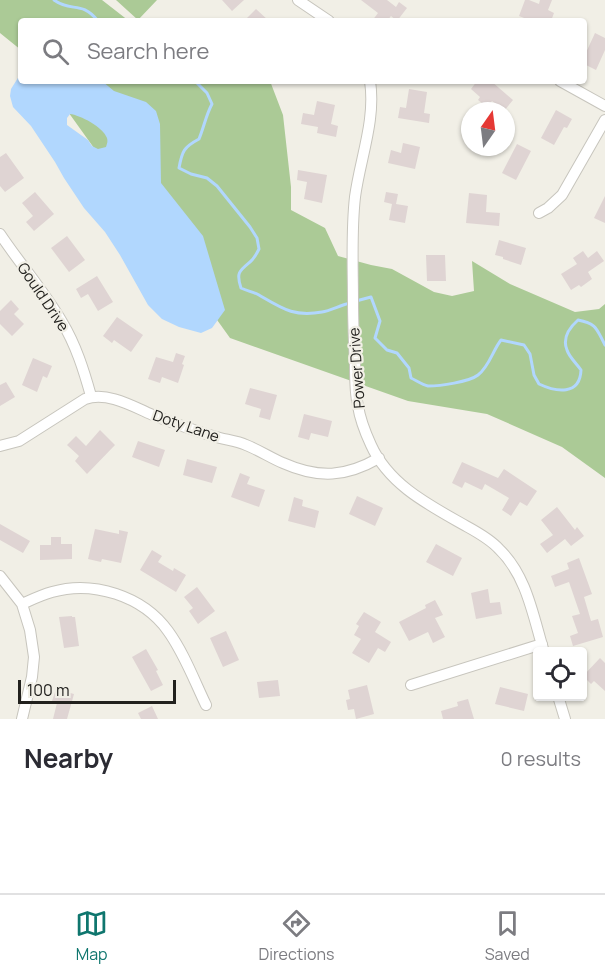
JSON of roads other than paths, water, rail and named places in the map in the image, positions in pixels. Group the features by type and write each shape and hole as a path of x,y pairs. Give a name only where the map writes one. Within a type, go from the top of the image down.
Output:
{"street":[{"path":"298,0 325,18"},
{"name":"Power Drive","path":"370,84 372,106 355,197 353,227 357,406 362,424 389,473 405,488 499,548 515,568 527,592 543,647"},
{"path":"565,84 605,106"},
{"path":"539,213 562,195 605,120"},
{"name":"Gould Drive","path":"0,234 64,325 78,356 91,396"},
{"path":"0,446 19,441 91,396"},
{"name":"Doty Lane","path":"91,396 116,400 172,423 244,444 305,472 345,473 379,458"},
{"path":"0,576 22,604 30,630 34,657 32,677 22,719"},
{"path":"22,604 52,592 90,588 132,600 150,611 167,629 206,705"},
{"path":"411,685 533,651"},
{"path":"560,701 565,719"}],"water":[{"path":"18,78 18,84 106,84 114,91 146,102 156,111 160,124 161,183 203,236 225,310 212,328 201,333 179,327 162,319 148,305 105,232 84,208 31,126 13,107 11,89","holes":["70,114 85,119 105,134 106,147 98,149 92,146 88,140 67,125 67,118"]}],"waterway":[{"path":"54,0 60,4 86,11 95,18"},
{"path":"198,84 207,93 212,104 199,139 184,150 179,168 207,178 217,186 257,238 259,249 240,273 241,288 296,313 322,312 350,303"},
{"path":"356,301 371,297 380,321 375,338 387,350 397,353 409,368 411,378 428,386 461,382 478,375 485,368 501,340 524,345 530,354 534,375 539,384 553,389 566,390 576,384 581,370 569,355 566,346 566,337 572,326 578,320 593,325 605,345"}]}
